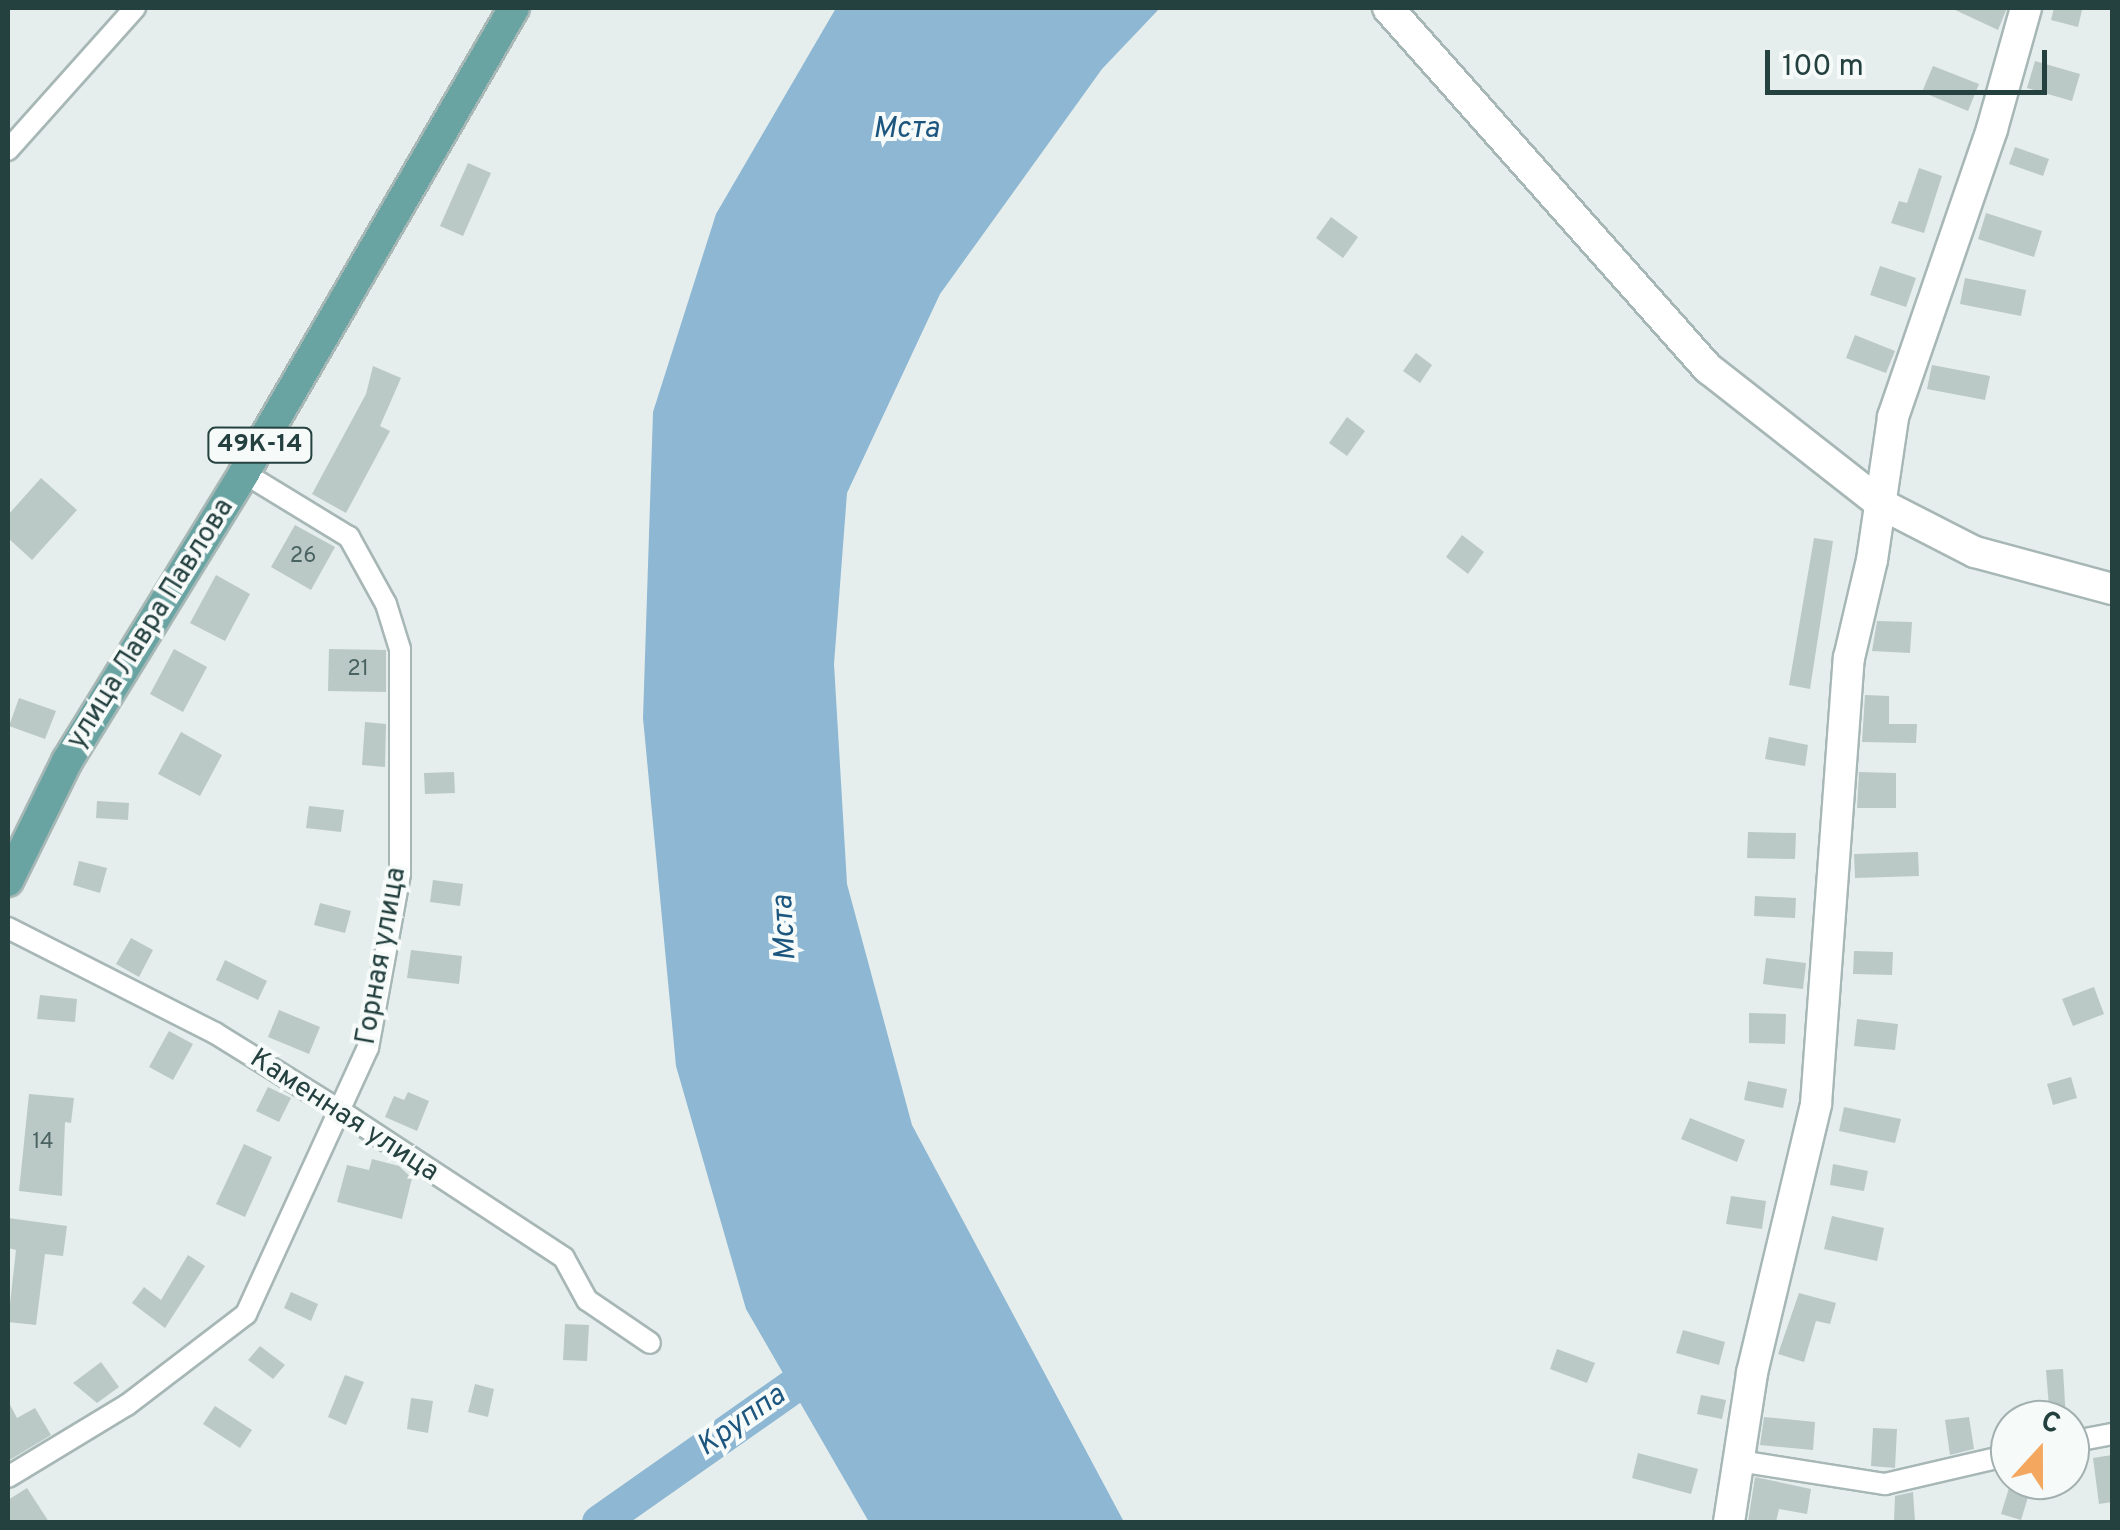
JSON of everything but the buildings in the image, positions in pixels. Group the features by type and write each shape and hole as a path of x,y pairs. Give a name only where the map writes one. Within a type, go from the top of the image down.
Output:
{"main road":[{"name":"улица Лавра Павлова","path":"8,881 66,761 244,473 514,8"}],"street":[{"path":"8,150 135,8"},
{"path":"1388,8 1709,369 1880,504 1975,552 2112,590"},
{"path":"1728,1522 1752,1373 1816,1104 1849,658 1893,417 1992,129 2026,8"},
{"name":"Горная улица","path":"8,1477 128,1405 246,1314 368,1048 400,874 400,650 386,604 349,538 244,473"},
{"name":"Каменная улица","path":"8,928 216,1033 339,1110 564,1258 586,1300 650,1343"},
{"path":"1739,1461 1885,1484 1990,1460"}],"water":[{"name":"Мста","path":"836,8 1160,8 1102,69 940,294 847,493 834,664 847,884 912,1125 1124,1522 869,1522 746,1309 676,1066 643,718 653,412 716,214"}],"waterway":[{"name":"Круппа","path":"599,1522 827,1362"}]}
